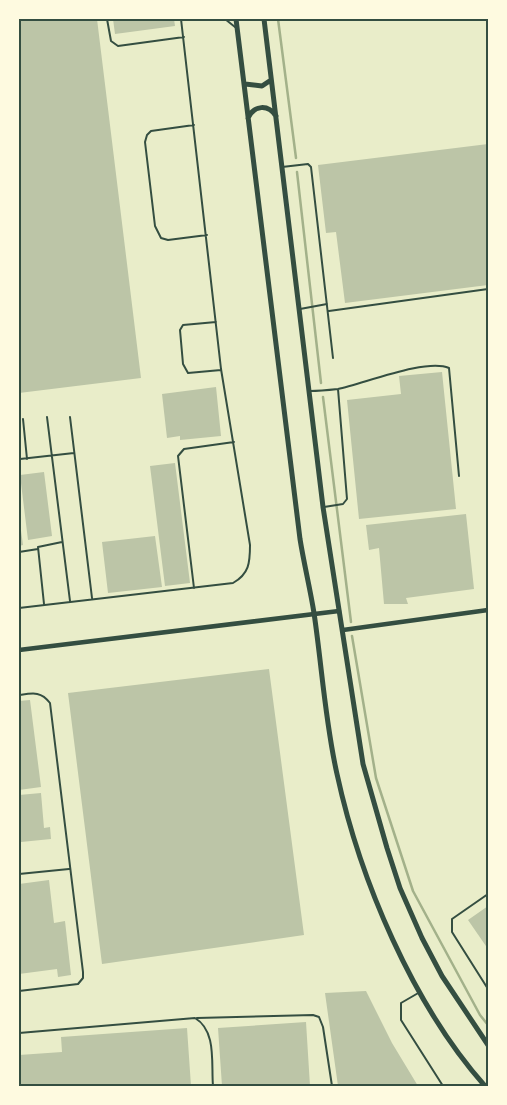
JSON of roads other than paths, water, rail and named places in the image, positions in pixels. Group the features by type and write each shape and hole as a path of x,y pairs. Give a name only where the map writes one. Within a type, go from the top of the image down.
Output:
{"street":[{"path":"236,19 300,539 314,613 333,751 344,802 371,887 388,927 420,992 454,1047 485,1086"},
{"path":"264,19 323,507 339,610 344,630 363,764 373,806 400,888 422,938 442,976 488,1045"},
{"path":"245,84 256,87 272,80"},
{"path":"248,119 251,113 261,107 268,108 276,116"},
{"path":"19,650 339,610"},
{"path":"344,630 488,610"}],"lane":[{"path":"107,19 111,41 118,46 184,37"},
{"path":"19,608 233,583 241,578 248,569 250,545 221,370 208,235 181,19"},
{"path":"225,19 237,28"},
{"path":"194,125 151,131 147,135 145,142 155,226 161,238 168,240 208,235"},
{"path":"282,167 308,164 312,167 333,358"},
{"path":"329,311 488,289"},
{"path":"300,309 328,304"},
{"path":"216,322 183,326 180,330 183,364 188,373 221,370"},
{"path":"309,392 338,389 412,369 438,366 449,368 459,476"},
{"path":"323,507 346,503 347,499 338,389"},
{"path":"46,417 70,601"},
{"path":"70,417 92,598"},
{"path":"23,420 27,459"},
{"path":"194,588 178,456 184,449 195,446 234,442"},
{"path":"20,459 74,453"},
{"path":"44,604 38,550 41,545 62,542"},
{"path":"19,552 38,550"},
{"path":"488,605 488,610"},
{"path":"19,695 37,692 44,695 50,703 83,978 78,984 19,991"},
{"path":"19,874 69,869"},
{"path":"488,894 452,919 451,925 452,932 488,989"},
{"path":"420,992 401,1003 401,1020 443,1086"},
{"path":"19,1033 195,1018 313,1015 319,1017 323,1027 332,1086"},
{"path":"195,1018 203,1023 208,1032 213,1086"}],"waterway":[{"path":"278,19 296,158"},
{"path":"297,172 321,383"},
{"path":"323,397 351,622"},
{"path":"352,636 376,778 413,891 480,1015 488,1025"}]}
